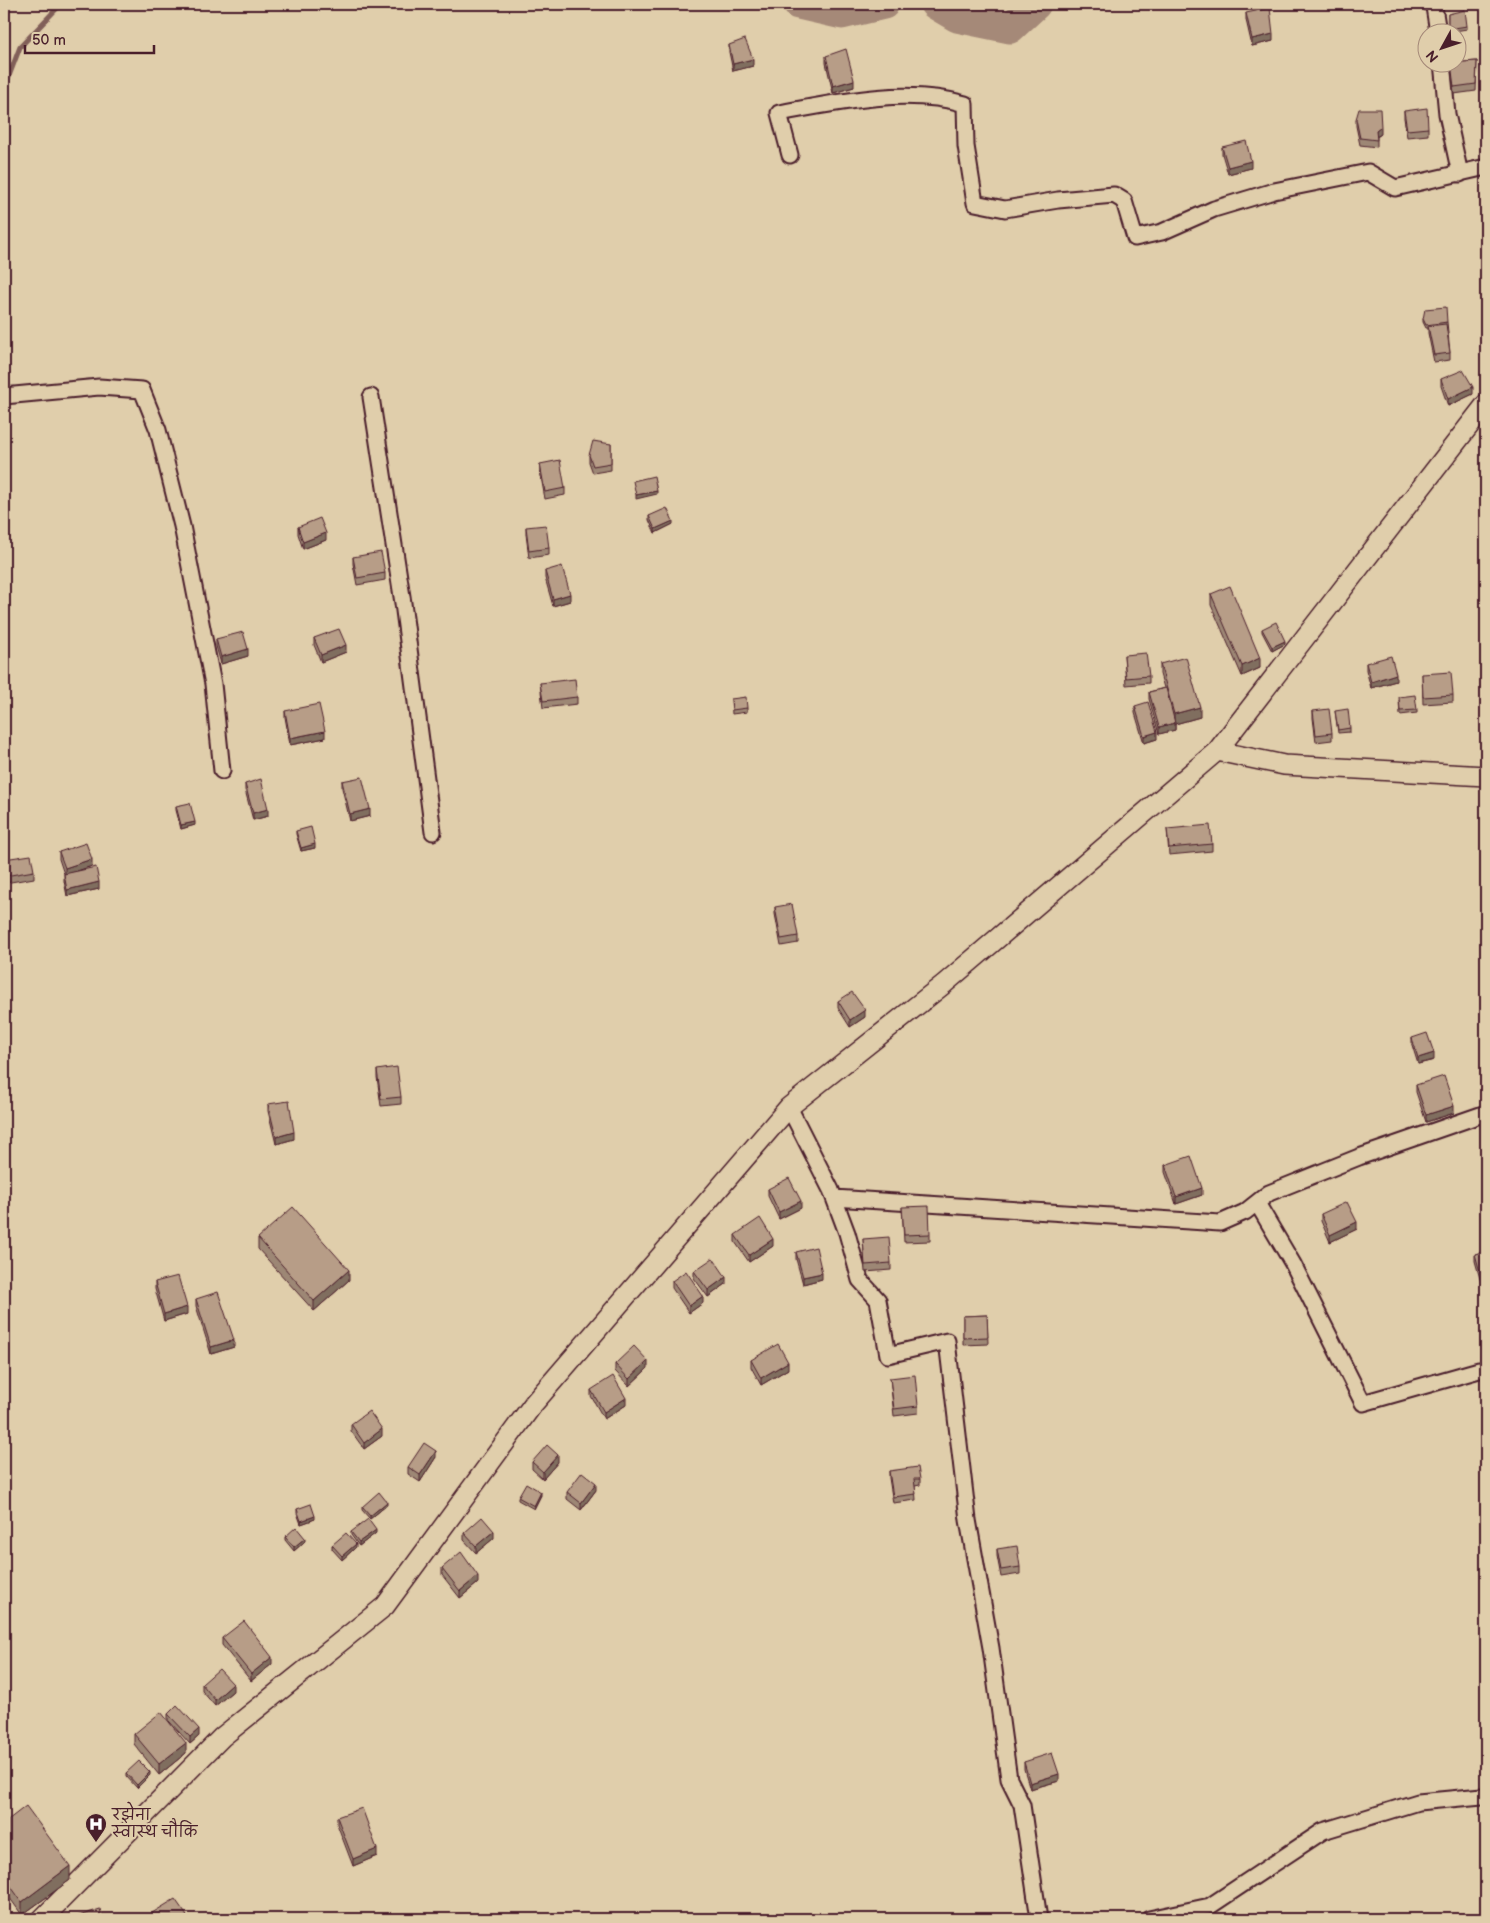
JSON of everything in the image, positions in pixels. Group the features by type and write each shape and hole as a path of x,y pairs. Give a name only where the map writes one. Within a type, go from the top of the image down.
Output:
{"street":[{"path":"1430,4 1434,7 1436,22"},
{"path":"1443,72 1446,114 1460,174"},
{"path":"790,155 779,113 826,105 897,97 949,99 965,104 966,146 975,203 1005,208 1058,200 1114,195 1124,201 1135,238 1162,232 1214,209 1274,191 1368,172 1395,188 1486,167"},
{"path":"4,396 99,387 142,390 158,430 182,526 213,684 222,771"},
{"path":"371,397 403,602 433,832"},
{"path":"42,1919 222,1737 385,1606 534,1403 789,1107 944,984 1216,751 1486,404"},
{"path":"1216,751 1284,765 1486,776"},
{"path":"789,1107 834,1198 847,1233 860,1280 878,1300 888,1355 947,1341 968,1520 991,1648 1009,1779 1022,1805 1039,1919"},
{"path":"834,1198 1220,1223 1245,1212 1270,1193 1359,1157 1486,1114"},
{"path":"1257,1203 1293,1264 1363,1403 1480,1370"},
{"path":"1149,1919 1210,1906 1323,1831 1418,1802 1482,1796"}],"building":[{"path":"1270,8 1273,34 1252,39 1246,13"},
{"path":"1465,10 1466,22 1448,22 1448,14"},
{"path":"745,39 753,59 733,64 729,45"},
{"path":"846,49 854,80 833,86 826,56"},
{"path":"1477,61 1476,84 1454,87 1452,72 1468,72 1468,62"},
{"path":"1427,108 1428,128 1407,130 1404,111"},
{"path":"1359,109 1380,109 1381,127 1376,131 1377,140 1360,138 1356,119"},
{"path":"1246,141 1251,161 1228,167 1222,147"},
{"path":"1446,307 1447,322 1426,325 1423,319 1425,309"},
{"path":"1446,324 1450,353 1434,355 1428,326"},
{"path":"1463,370 1473,387 1448,399 1441,379"},
{"path":"593,441 611,444 611,463 593,466 589,455"},
{"path":"560,460 565,488 545,492 540,464"},
{"path":"654,476 657,491 636,495 633,481"},
{"path":"667,508 673,521 655,529 649,516"},
{"path":"320,518 326,533 303,542 298,527"},
{"path":"546,525 549,548 529,551 526,527"},
{"path":"381,552 385,573 357,578 353,557"},
{"path":"562,566 570,594 553,599 545,571"},
{"path":"1230,586 1260,658 1242,666 1211,594"},
{"path":"1276,622 1285,641 1272,647 1262,629"},
{"path":"339,629 346,645 321,655 314,638"},
{"path":"243,632 248,649 221,657 216,639"},
{"path":"1146,653 1149,676 1126,678 1124,655"},
{"path":"1391,656 1396,674 1371,682 1366,663"},
{"path":"1186,657 1200,707 1174,714 1160,664"},
{"path":"1451,672 1453,695 1423,697 1422,674"},
{"path":"575,679 577,697 543,701 540,683"},
{"path":"1166,688 1175,723 1159,727 1149,692"},
{"path":"1415,695 1417,710 1400,711 1399,697"},
{"path":"746,697 747,708 732,710 731,699"},
{"path":"1148,702 1157,732 1144,736 1135,706"},
{"path":"319,704 325,731 290,738 285,711"},
{"path":"1329,709 1332,733 1316,735 1313,711"},
{"path":"1348,709 1350,728 1338,730 1335,711"},
{"path":"362,777 370,809 350,814 342,781"},
{"path":"261,779 268,809 253,813 245,784"},
{"path":"190,803 195,822 181,825 176,806"},
{"path":"1210,825 1212,844 1169,848 1167,829"},
{"path":"311,827 315,844 301,848 296,831"},
{"path":"86,843 92,859 65,868 59,852"},
{"path":"31,855 34,871 5,876 4,859"},
{"path":"96,867 99,882 67,890 64,874"},
{"path":"792,904 798,936 781,939 775,907"},
{"path":"852,992 865,1010 850,1020 838,1001"},
{"path":"1427,1033 1434,1053 1418,1058 1412,1038"},
{"path":"397,1067 401,1097 381,1099 377,1070"},
{"path":"1444,1076 1454,1106 1426,1115 1416,1085"},
{"path":"289,1101 294,1132 276,1137 268,1104"},
{"path":"1191,1156 1202,1188 1176,1197 1165,1165"},
{"path":"789,1178 801,1201 779,1212 768,1189"},
{"path":"1347,1202 1357,1222 1330,1235 1321,1214"},
{"path":"929,1206 930,1234 904,1235 902,1207"},
{"path":"293,1207 349,1270 314,1301 258,1238"},
{"path":"760,1218 773,1239 749,1255 735,1235"},
{"path":"889,1237 891,1263 865,1265 863,1239"},
{"path":"816,1247 822,1273 803,1277 796,1252"},
{"path":"1486,1251 1486,1285 1484,1286 1475,1254"},
{"path":"713,1258 726,1277 708,1290 694,1271"},
{"path":"686,1271 703,1296 689,1306 672,1281"},
{"path":"178,1276 187,1307 164,1314 155,1282"},
{"path":"218,1292 234,1340 211,1347 196,1299"},
{"path":"987,1315 988,1337 963,1338 963,1316"},
{"path":"778,1344 788,1362 761,1378 751,1360"},
{"path":"634,1346 648,1361 629,1379 615,1364"},
{"path":"915,1375 918,1406 894,1409 890,1378"},
{"path":"613,1376 626,1398 604,1412 591,1390"},
{"path":"369,1411 382,1429 364,1443 351,1424"},
{"path":"424,1443 436,1451 420,1475 408,1467"},
{"path":"547,1445 558,1455 543,1472 532,1462"},
{"path":"918,1467 920,1479 914,1479 916,1494 893,1497 889,1471"},
{"path":"582,1472 596,1483 581,1503 567,1492"},
{"path":"526,1483 541,1492 534,1506 518,1497"},
{"path":"379,1492 387,1502 370,1516 362,1507"},
{"path":"311,1504 315,1516 301,1521 297,1509"},
{"path":"482,1517 494,1531 476,1546 464,1533"},
{"path":"368,1519 376,1530 359,1542 351,1532"},
{"path":"296,1527 305,1538 294,1547 285,1537"},
{"path":"346,1533 356,1544 342,1556 332,1545"},
{"path":"1017,1546 1020,1567 1001,1570 997,1549"},
{"path":"461,1552 478,1576 460,1591 442,1568"},
{"path":"244,1621 272,1657 251,1674 222,1638"},
{"path":"219,1669 233,1684 215,1700 202,1684"},
{"path":"177,1705 199,1729 190,1737 168,1714"},
{"path":"161,1712 186,1743 159,1764 134,1734"},
{"path":"1052,1753 1059,1774 1030,1783 1024,1762"},
{"path":"139,1761 150,1772 137,1785 126,1773"},
{"path":"26,1806 70,1866 22,1902 4,1877 4,1823"},
{"path":"362,1808 377,1849 353,1859 337,1817"},
{"path":"175,1899 187,1916 182,1919 155,1919 152,1913"},
{"path":"100,1909 103,1919 76,1919 76,1917"}],"waterway":[{"path":"4,89 20,47 61,4"},
{"path":"798,4 842,14 884,4"},
{"path":"935,4 957,17 1010,28 1036,4"}],"place":[{"name":"रझेना स्वास्थ चौकि","path":"96,1843"}]}
